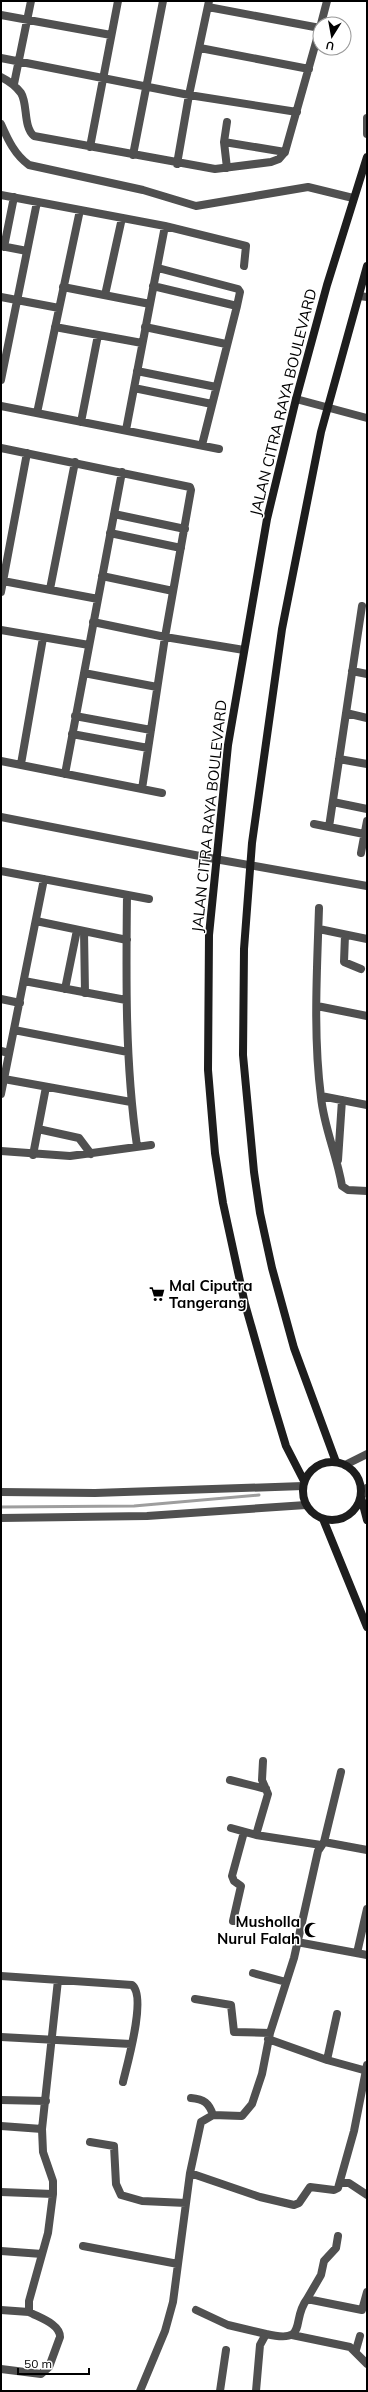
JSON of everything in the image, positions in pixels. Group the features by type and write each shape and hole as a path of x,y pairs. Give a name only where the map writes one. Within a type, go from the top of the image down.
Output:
{"main road":[{"name":"JALAN CITRA RAYA BOULEVARD","path":"304,1484 286,1446 248,1317 217,1167 211,1114 208,1038 209,935 215,859 228,745 267,519 296,399 353,198 365,169 367,157"},
{"path":"336,1462 294,1348 274,1275 254,1172 243,1027 246,903 267,726 282,629 321,432 363,296 367,266"},
{"path":"361,1496 351,1513 343,1518 323,1519 317,1516 306,1505 303,1496 304,1484 308,1474 320,1464 336,1462 345,1465 358,1478 367,1520"},
{"path":"323,1519 367,1627"}],"street":[{"path":"14,84 31,1"},
{"path":"90,147 118,1"},
{"path":"133,156 163,1"},
{"path":"323,16 327,1"},
{"path":"177,164 189,94 209,4 312,26"},
{"path":"1,15 111,35"},
{"path":"200,48 309,69"},
{"path":"1,76 14,84 23,98 31,134 133,156 215,169 275,161 285,152 312,56"},
{"path":"1,58 189,94 297,112"},
{"path":"367,118 367,134"},
{"path":"226,168 224,142 227,122"},
{"path":"1,124 8,139 21,159 29,165 143,190 192,205 308,187 353,198"},
{"path":"224,142 285,152"},
{"path":"1,195 165,226 246,246 244,266"},
{"path":"14,197 3,246 27,251"},
{"path":"1,380 4,346 17,300 37,202"},
{"path":"37,413 80,210"},
{"path":"106,295 122,218"},
{"path":"126,430 165,226"},
{"path":"158,268 238,289 240,292 202,445"},
{"path":"153,286 237,306"},
{"path":"63,287 150,304"},
{"path":"1,297 59,308"},
{"path":"145,327 226,344"},
{"path":"55,328 142,343"},
{"path":"81,422 98,335"},
{"path":"137,371 216,387"},
{"path":"134,388 212,404"},
{"path":"296,399 367,418"},
{"path":"1,406 220,449"},
{"path":"1,448 75,462 190,487 191,490 165,637 142,789"},
{"path":"1,592 4,555 27,453"},
{"path":"50,589 75,462"},
{"path":"65,774 122,472"},
{"path":"114,514 184,529"},
{"path":"110,533 181,548"},
{"path":"102,576 173,591"},
{"path":"3,581 98,599"},
{"path":"329,827 352,672 363,629 362,606"},
{"path":"93,622 165,637 244,650"},
{"path":"1,630 89,645"},
{"path":"21,764 43,638"},
{"path":"352,672 367,674"},
{"path":"84,673 157,687"},
{"path":"346,713 367,718"},
{"path":"76,716 151,730"},
{"path":"72,734 148,748"},
{"path":"340,759 367,764"},
{"path":"1,761 162,793"},
{"path":"333,802 367,809"},
{"path":"1,817 215,859 367,886"},
{"path":"361,852 367,821"},
{"path":"314,824 364,834"},
{"path":"1,871 149,899"},
{"path":"1,1094 4,1079 5,1052 14,1030 44,879"},
{"path":"127,895 126,1000 128,1052 130,1102 137,1146"},
{"path":"319,908 317,1006 321,1096 325,1123 338,1162 344,1188 367,1191"},
{"path":"36,921 127,940"},
{"path":"319,929 367,939"},
{"path":"64,989 80,930"},
{"path":"80,930 85,993"},
{"path":"346,935 344,962 361,969"},
{"path":"24,982 126,1000"},
{"path":"1,999 20,1002"},
{"path":"317,1006 367,1016"},
{"path":"14,1030 128,1052"},
{"path":"4,1079 130,1102"},
{"path":"33,1155 46,1087"},
{"path":"321,1096 367,1106"},
{"path":"338,1162 342,1100"},
{"path":"38,1129 79,1138 90,1154"},
{"path":"1,1151 33,1155 70,1156 151,1145"},
{"path":"345,1465 367,1454"},
{"path":"1,1492 95,1493 304,1484"},
{"path":"361,1496 367,1488"},
{"path":"1,1518 147,1516 306,1505"},
{"path":"256,1835 268,1794 262,1777 263,1761"},
{"path":"140,2391 165,2331 173,2302 190,2173 200,2122 213,2115 242,2116 247,2112 252,2104 262,2074 269,2036 297,1942 341,1772"},
{"path":"230,1780 266,1789"},
{"path":"231,1828 256,1835 367,1850"},
{"path":"233,1921 241,1886 240,1883 234,1881 232,1876 244,1832"},
{"path":"357,1952 367,1909"},
{"path":"297,1942 367,1955"},
{"path":"253,1973 286,1982"},
{"path":"1,1976 132,1985 135,1987 138,1998 137,2010 123,2082"},
{"path":"29,2312 29,2302 48,2233 53,2194 53,2181 43,2152 42,2129 53,2040 58,1980"},
{"path":"190,2173 260,2197 294,2205 299,2203 310,2187 334,2190 340,2183 354,2131 367,2069 327,2060 269,2036 234,2032 231,2005 195,1999"},
{"path":"327,2060 337,2014"},
{"path":"1,2037 131,2044"},
{"path":"192,2098 205,2101 210,2107 213,2115"},
{"path":"1,2100 46,2101"},
{"path":"1,2126 42,2129"},
{"path":"90,2142 114,2146 116,2184 121,2195 142,2201 186,2203"},
{"path":"340,2183 349,2183 367,2195"},
{"path":"1,2192 53,2194"},
{"path":"292,2335 297,2328 303,2304 307,2300 320,2275 324,2261 336,2248 338,2236"},
{"path":"83,2246 178,2264"},
{"path":"1,2251 42,2254"},
{"path":"307,2300 362,2310 367,2292"},
{"path":"1,2310 29,2312 54,2326 60,2333 49,2367 46,2371 37,2374 1,2369"},
{"path":"196,2310 228,2326 284,2338 292,2335 350,2347 356,2350 367,2364"},
{"path":"256,2391 260,2345 266,2334"},
{"path":"356,2350 360,2336"},
{"path":"220,2391 226,2350"}],"waterway":[{"path":"1,1507 134,1506 259,1495"}],"place":[{"name":"Mal Ciputra Tangerang","path":"157,1294"},
{"name":"Musholla Nurul Falah","path":"312,1930"}]}
